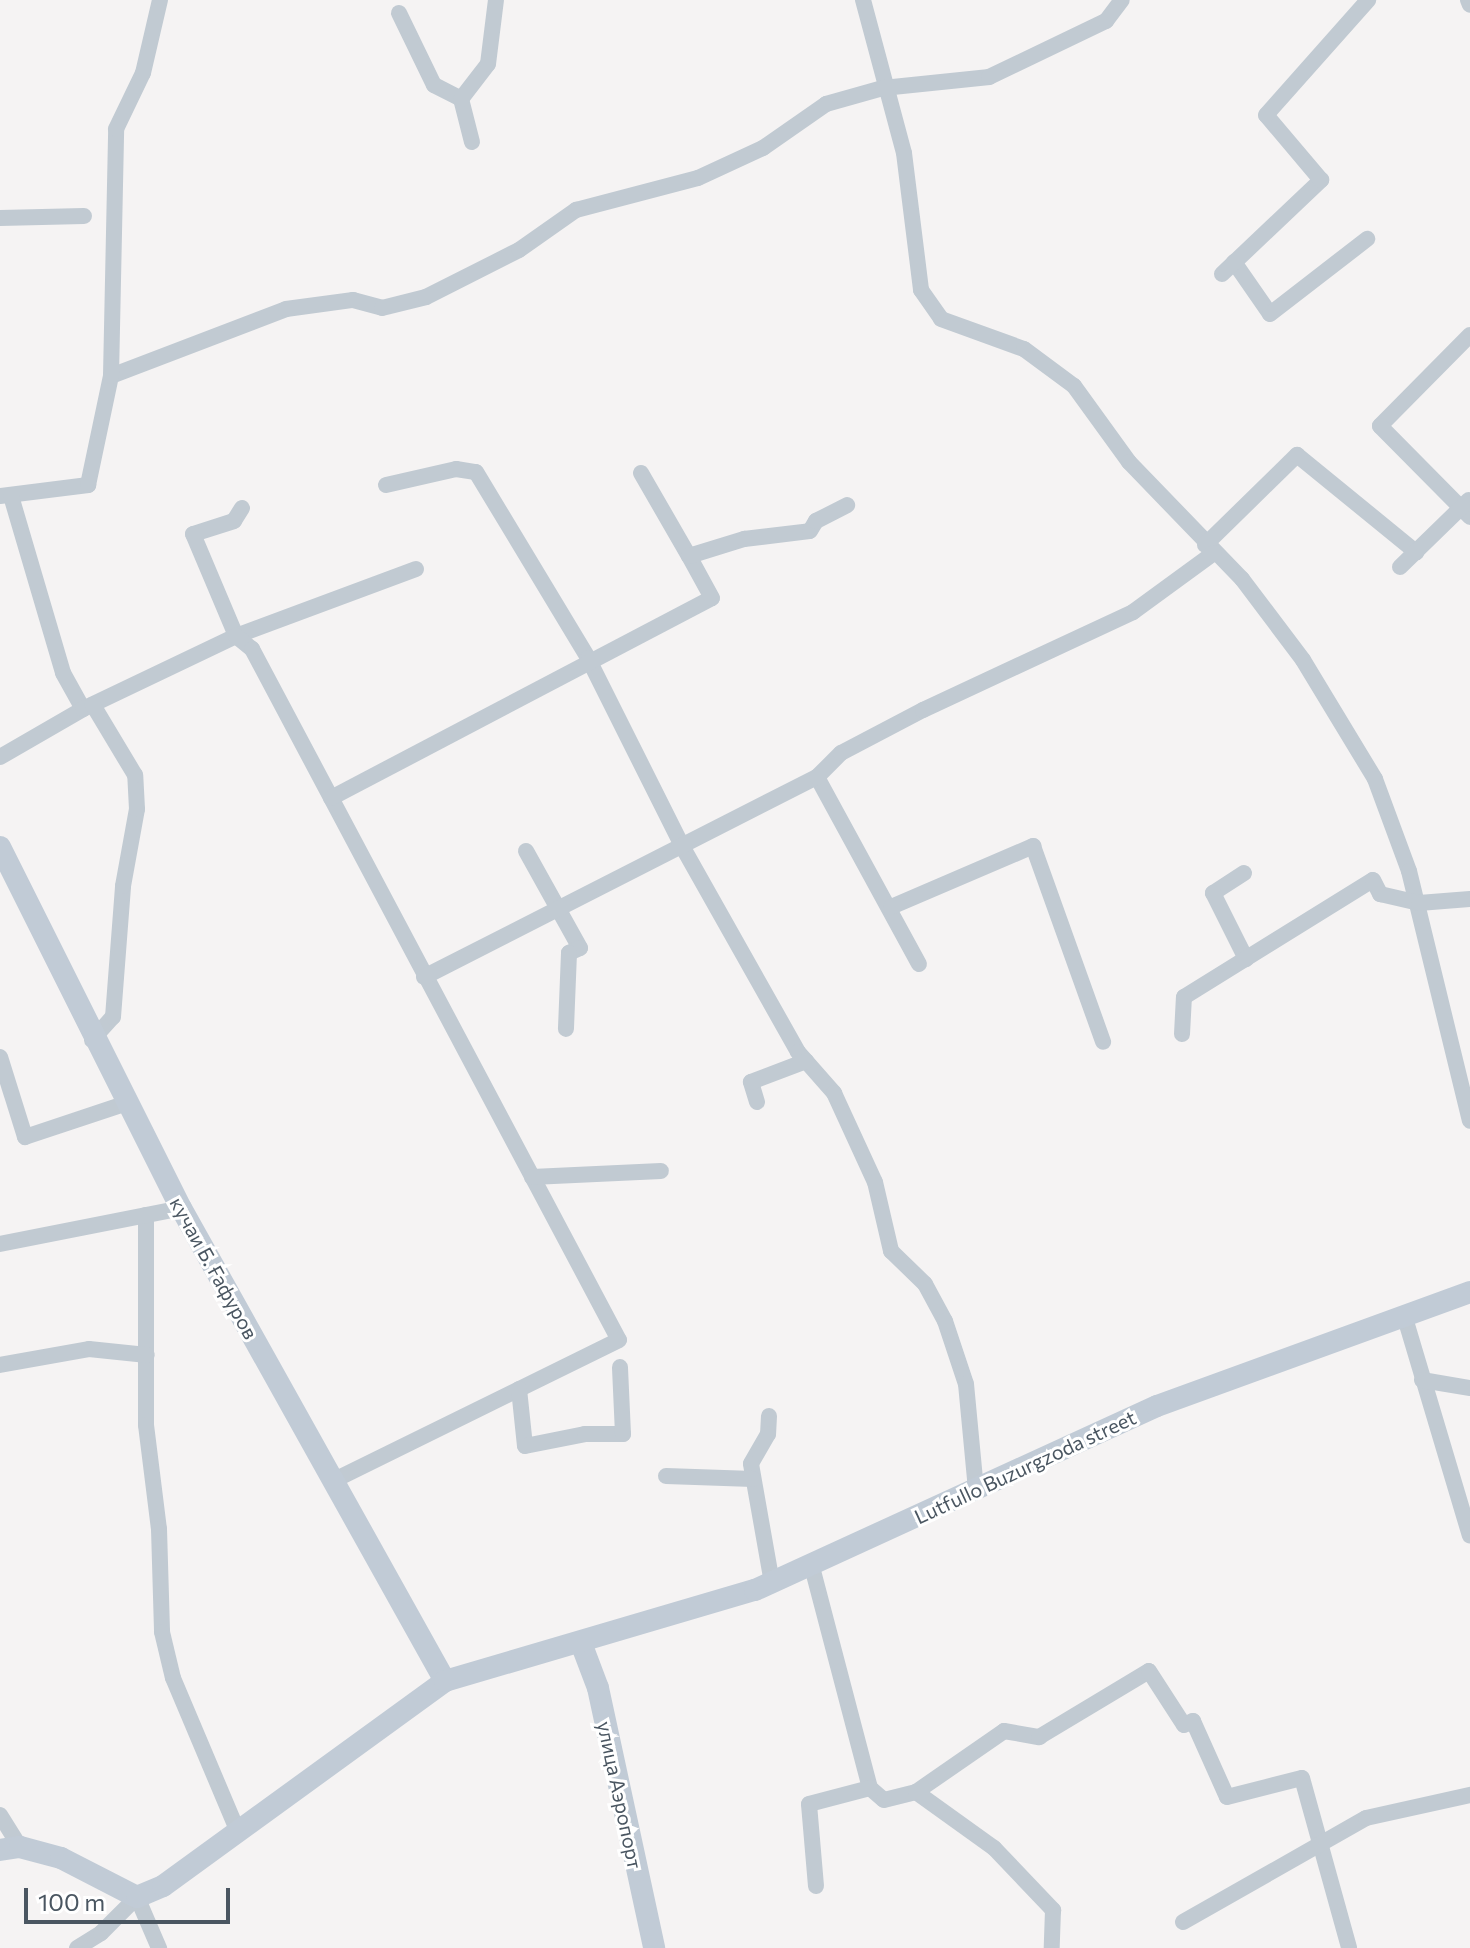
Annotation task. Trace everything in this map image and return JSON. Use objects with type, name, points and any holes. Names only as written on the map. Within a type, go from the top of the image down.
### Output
[{"type":"main road","name":"кучаи Б. Ғафуров","points":[[0,847],[92,1040],[181,1208],[331,1482],[445,1681]]},
{"type":"main road","name":"Lutfullo Buzurgzoda street","points":[[445,1681],[581,1643],[772,1583],[1157,1406],[1470,1292]]},
{"type":"main road","name":"улица Аэропорт","points":[[581,1643],[598,1688],[654,1948]]},
{"type":"main road","points":[[10,1848],[61,1858],[137,1897],[163,1886],[445,1681]]},
{"type":"street","points":[[92,1040],[113,1017],[123,886],[137,809],[135,775],[63,673],[6,496],[88,485],[111,376],[116,129],[143,73],[160,0]]},
{"type":"street","points":[[461,99],[488,64],[496,0]]},
{"type":"street","points":[[863,0],[883,88],[904,153],[921,290],[941,319],[1024,349],[1074,386],[1129,462],[1209,549],[1242,579],[1303,660],[1375,779],[1419,903],[1470,1121]]},
{"type":"street","points":[[111,376],[286,309],[353,300],[382,308],[426,297],[519,250],[576,210],[698,178],[763,148],[826,104],[883,88],[989,77],[1106,21],[1122,0]]},
{"type":"street","points":[[1367,239],[1270,314],[1228,268],[1321,180],[1266,115],[1368,0]]},
{"type":"street","points":[[399,13],[434,85],[461,99],[472,142]]},
{"type":"street","points":[[0,218],[84,216]]},
{"type":"street","points":[[1400,567],[1467,507],[1380,426],[1470,335]]},
{"type":"street","points":[[424,977],[817,777],[841,753],[909,717],[1133,612],[1209,549],[1297,455],[1416,552]]},
{"type":"street","points":[[386,485],[456,469],[476,472],[588,658],[682,846],[806,1061],[834,1093],[875,1182],[891,1251],[925,1284],[945,1321],[966,1384],[976,1489]]},
{"type":"street","points":[[331,798],[588,658],[712,598],[641,473]]},
{"type":"street","points":[[689,556],[744,539],[810,531],[816,521],[847,505]]},
{"type":"street","points":[[242,508],[234,521],[193,534],[236,636],[252,649],[619,1340],[331,1482]]},
{"type":"street","points":[[0,757],[88,707],[236,636],[416,569]]},
{"type":"street","points":[[817,777],[891,907],[919,964]]},
{"type":"street","points":[[891,907],[1033,846],[1103,1042]]},
{"type":"street","points":[[526,851],[580,948],[569,953],[566,1029]]},
{"type":"street","points":[[1244,873],[1213,893],[1246,959]]},
{"type":"street","points":[[1182,1034],[1184,997],[1373,880],[1380,894],[1419,903],[1470,899]]},
{"type":"street","points":[[0,1057],[25,1137],[127,1103]]},
{"type":"street","points":[[757,1102],[751,1082],[806,1061]]},
{"type":"street","points":[[532,1177],[661,1171]]},
{"type":"street","points":[[0,1244],[181,1208]]},
{"type":"street","points":[[146,1215],[146,1425],[159,1529],[162,1632],[173,1678],[223,1786],[238,1832]]},
{"type":"street","points":[[1405,1318],[1470,1536]]},
{"type":"street","points":[[0,1365],[89,1349],[147,1355]]},
{"type":"street","points":[[519,1389],[525,1446],[585,1434],[623,1434],[620,1367]]},
{"type":"street","points":[[1422,1380],[1470,1388]]},
{"type":"street","points":[[769,1416],[768,1434],[751,1464],[772,1583]]},
{"type":"street","points":[[666,1476],[753,1479]]},
{"type":"street","points":[[812,1567],[870,1788],[884,1800],[916,1792],[1004,1731],[1039,1737],[1149,1671],[1184,1725],[1193,1721],[1227,1797],[1302,1778],[1349,1948]]},
{"type":"street","points":[[816,1886],[809,1804],[870,1788]]},
{"type":"street","points":[[916,1792],[994,1848],[1053,1910],[1052,1948]]},
{"type":"street","points":[[1183,1922],[1366,1818],[1470,1795]]},
{"type":"street","points":[[0,1815],[10,1848]]},
{"type":"street","points":[[77,1948],[101,1933],[137,1897],[159,1948]]}]
